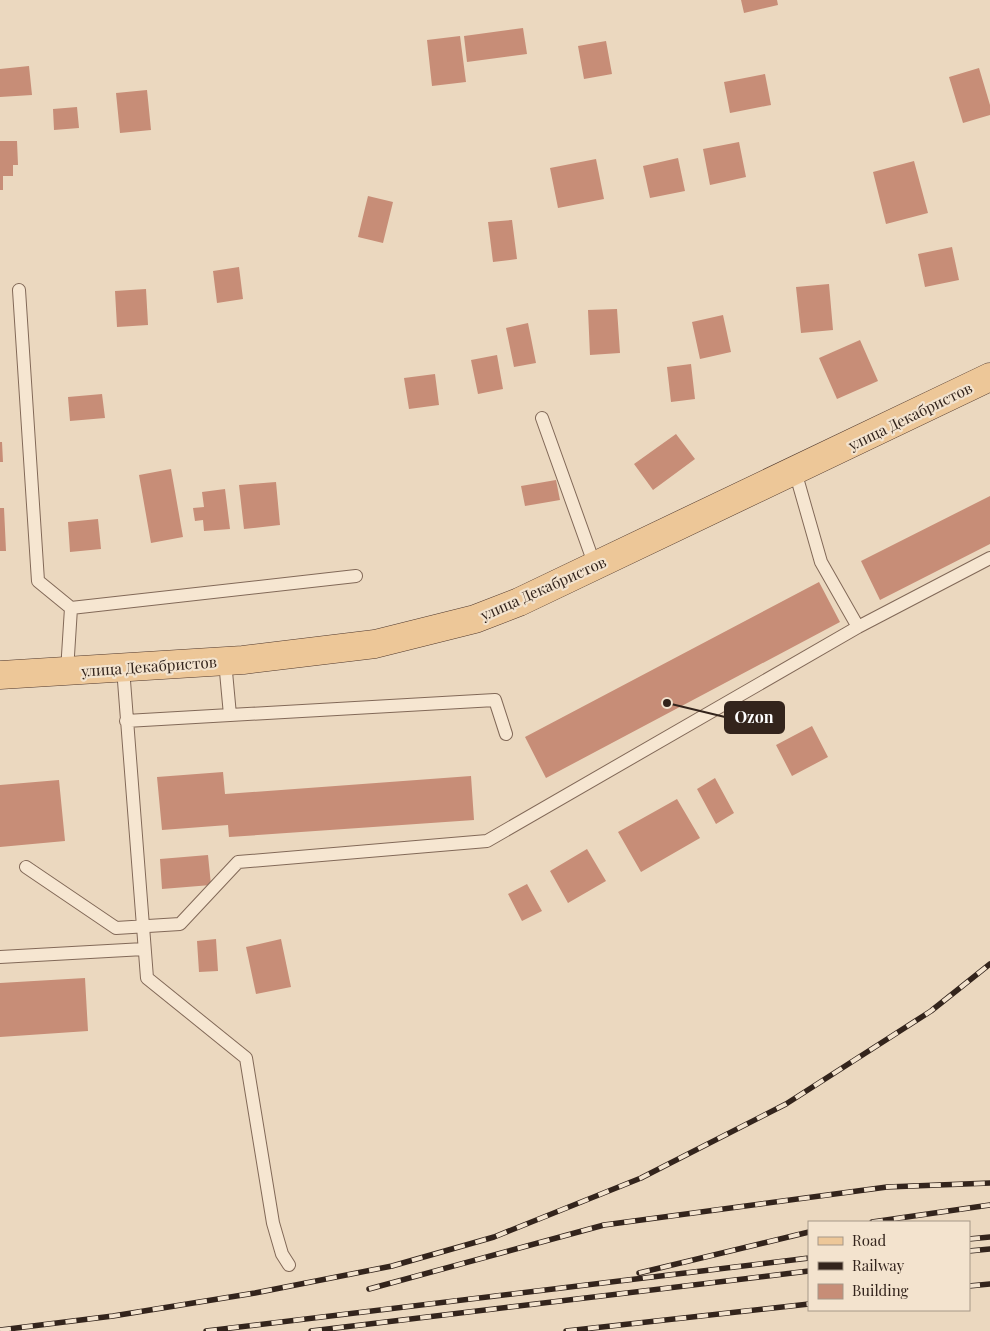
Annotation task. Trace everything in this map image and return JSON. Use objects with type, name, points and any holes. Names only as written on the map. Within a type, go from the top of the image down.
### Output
[{"type":"main road","name":"улица Декабристов","points":[[0,675],[225,661],[375,644],[425,633],[475,618],[519,602],[596,566],[990,377]]},
{"type":"lane","points":[[19,290],[38,581],[71,608],[356,576]]},
{"type":"lane","points":[[542,418],[596,566]]},
{"type":"lane","points":[[795,471],[821,562],[858,627]]},
{"type":"lane","points":[[26,867],[116,928],[180,924],[238,862],[487,841],[858,627],[990,558]]},
{"type":"lane","points":[[67,671],[71,608]]},
{"type":"lane","points":[[225,661],[230,715]]},
{"type":"lane","points":[[123,668],[147,978],[246,1058],[272,1223],[282,1254],[289,1265]]},
{"type":"lane","points":[[126,721],[495,700],[506,734]]},
{"type":"lane","points":[[0,957],[144,949]]},
{"type":"building","points":[[741,0],[777,0],[778,5],[744,13]]},
{"type":"building","points":[[523,28],[527,54],[467,62],[464,36]]},
{"type":"building","points":[[460,36],[466,82],[432,86],[427,40]]},
{"type":"building","points":[[606,41],[612,74],[584,79],[578,46]]},
{"type":"building","points":[[29,66],[32,95],[0,97],[0,69]]},
{"type":"building","points":[[979,68],[990,105],[990,115],[963,123],[949,77]]},
{"type":"building","points":[[765,74],[771,105],[730,113],[724,82]]},
{"type":"building","points":[[147,90],[151,130],[120,133],[116,93]]},
{"type":"building","points":[[77,107],[79,128],[54,130],[53,109]]},
{"type":"building","points":[[0,141],[17,141],[18,165],[13,165],[13,176],[3,176],[3,190],[0,190]]},
{"type":"building","points":[[739,142],[746,177],[710,185],[703,149]]},
{"type":"building","points":[[678,158],[685,191],[650,198],[643,166]]},
{"type":"building","points":[[596,159],[604,199],[558,208],[550,168]]},
{"type":"building","points":[[914,161],[928,213],[886,224],[873,172]]},
{"type":"building","points":[[368,196],[393,202],[383,243],[358,237]]},
{"type":"building","points":[[512,220],[517,259],[493,262],[488,222]]},
{"type":"building","points":[[952,247],[959,280],[925,287],[918,254]]},
{"type":"building","points":[[239,267],[243,299],[217,303],[213,271]]},
{"type":"building","points":[[829,284],[833,330],[801,333],[796,287]]},
{"type":"building","points":[[146,289],[148,325],[117,327],[115,291]]},
{"type":"building","points":[[617,309],[620,353],[590,355],[588,310]]},
{"type":"building","points":[[723,315],[731,352],[700,359],[692,322]]},
{"type":"building","points":[[528,323],[536,363],[514,367],[506,328]]},
{"type":"building","points":[[860,340],[878,381],[837,399],[819,358]]},
{"type":"building","points":[[497,355],[503,389],[478,394],[471,360]]},
{"type":"building","points":[[691,364],[695,399],[671,402],[667,367]]},
{"type":"building","points":[[435,374],[439,405],[409,409],[404,378]]},
{"type":"building","points":[[102,394],[105,418],[70,421],[68,397]]},
{"type":"building","points":[[676,434],[695,459],[653,490],[634,464]]},
{"type":"building","points":[[0,442],[2,442],[3,462],[0,462]]},
{"type":"building","points":[[171,469],[183,537],[151,543],[139,475]]},
{"type":"building","points":[[556,480],[560,500],[525,506],[521,486]]},
{"type":"building","points":[[276,482],[280,525],[244,529],[239,485]]},
{"type":"building","points":[[225,489],[230,529],[204,531],[203,520],[195,521],[193,508],[204,507],[202,492]]},
{"type":"building","points":[[990,496],[990,544],[880,600],[861,561]]},
{"type":"building","points":[[0,508],[4,508],[6,551],[0,551]]},
{"type":"building","points":[[98,519],[101,549],[70,552],[68,522]]},
{"type":"building","points":[[819,582],[840,622],[546,778],[525,737]]},
{"type":"building","points":[[812,726],[828,757],[792,776],[776,745]]},
{"type":"building","points":[[223,772],[225,794],[471,776],[474,820],[229,837],[228,825],[162,830],[157,777]]},
{"type":"building","points":[[715,778],[734,813],[716,824],[697,789]]},
{"type":"building","points":[[59,780],[65,841],[0,847],[0,785]]},
{"type":"building","points":[[677,799],[700,838],[641,872],[618,832]]},
{"type":"building","points":[[587,849],[606,881],[568,903],[550,871]]},
{"type":"building","points":[[208,855],[211,885],[162,889],[160,859]]},
{"type":"building","points":[[527,884],[542,911],[522,921],[508,894]]},
{"type":"building","points":[[216,939],[218,971],[199,972],[197,941]]},
{"type":"building","points":[[281,939],[291,987],[256,994],[246,947]]},
{"type":"building","points":[[85,978],[88,1031],[0,1037],[0,983]]},
{"type":"railway","points":[[0,1330],[113,1316],[255,1293],[392,1266],[494,1237],[641,1178],[786,1104],[931,1011],[990,964]]},
{"type":"railway","points":[[369,1289],[604,1225],[887,1187],[990,1183]]},
{"type":"railway","points":[[879,1221],[990,1205]]},
{"type":"railway","points":[[639,1273],[808,1232]]},
{"type":"railway","points":[[970,1239],[990,1237]]},
{"type":"railway","points":[[970,1251],[990,1249]]},
{"type":"railway","points":[[206,1331],[808,1258]]},
{"type":"railway","points":[[311,1331],[808,1271]]},
{"type":"railway","points":[[970,1286],[990,1284]]},
{"type":"railway","points":[[566,1331],[808,1304]]},
{"type":"place","name":"Ozon","points":[[667,703]]}]
